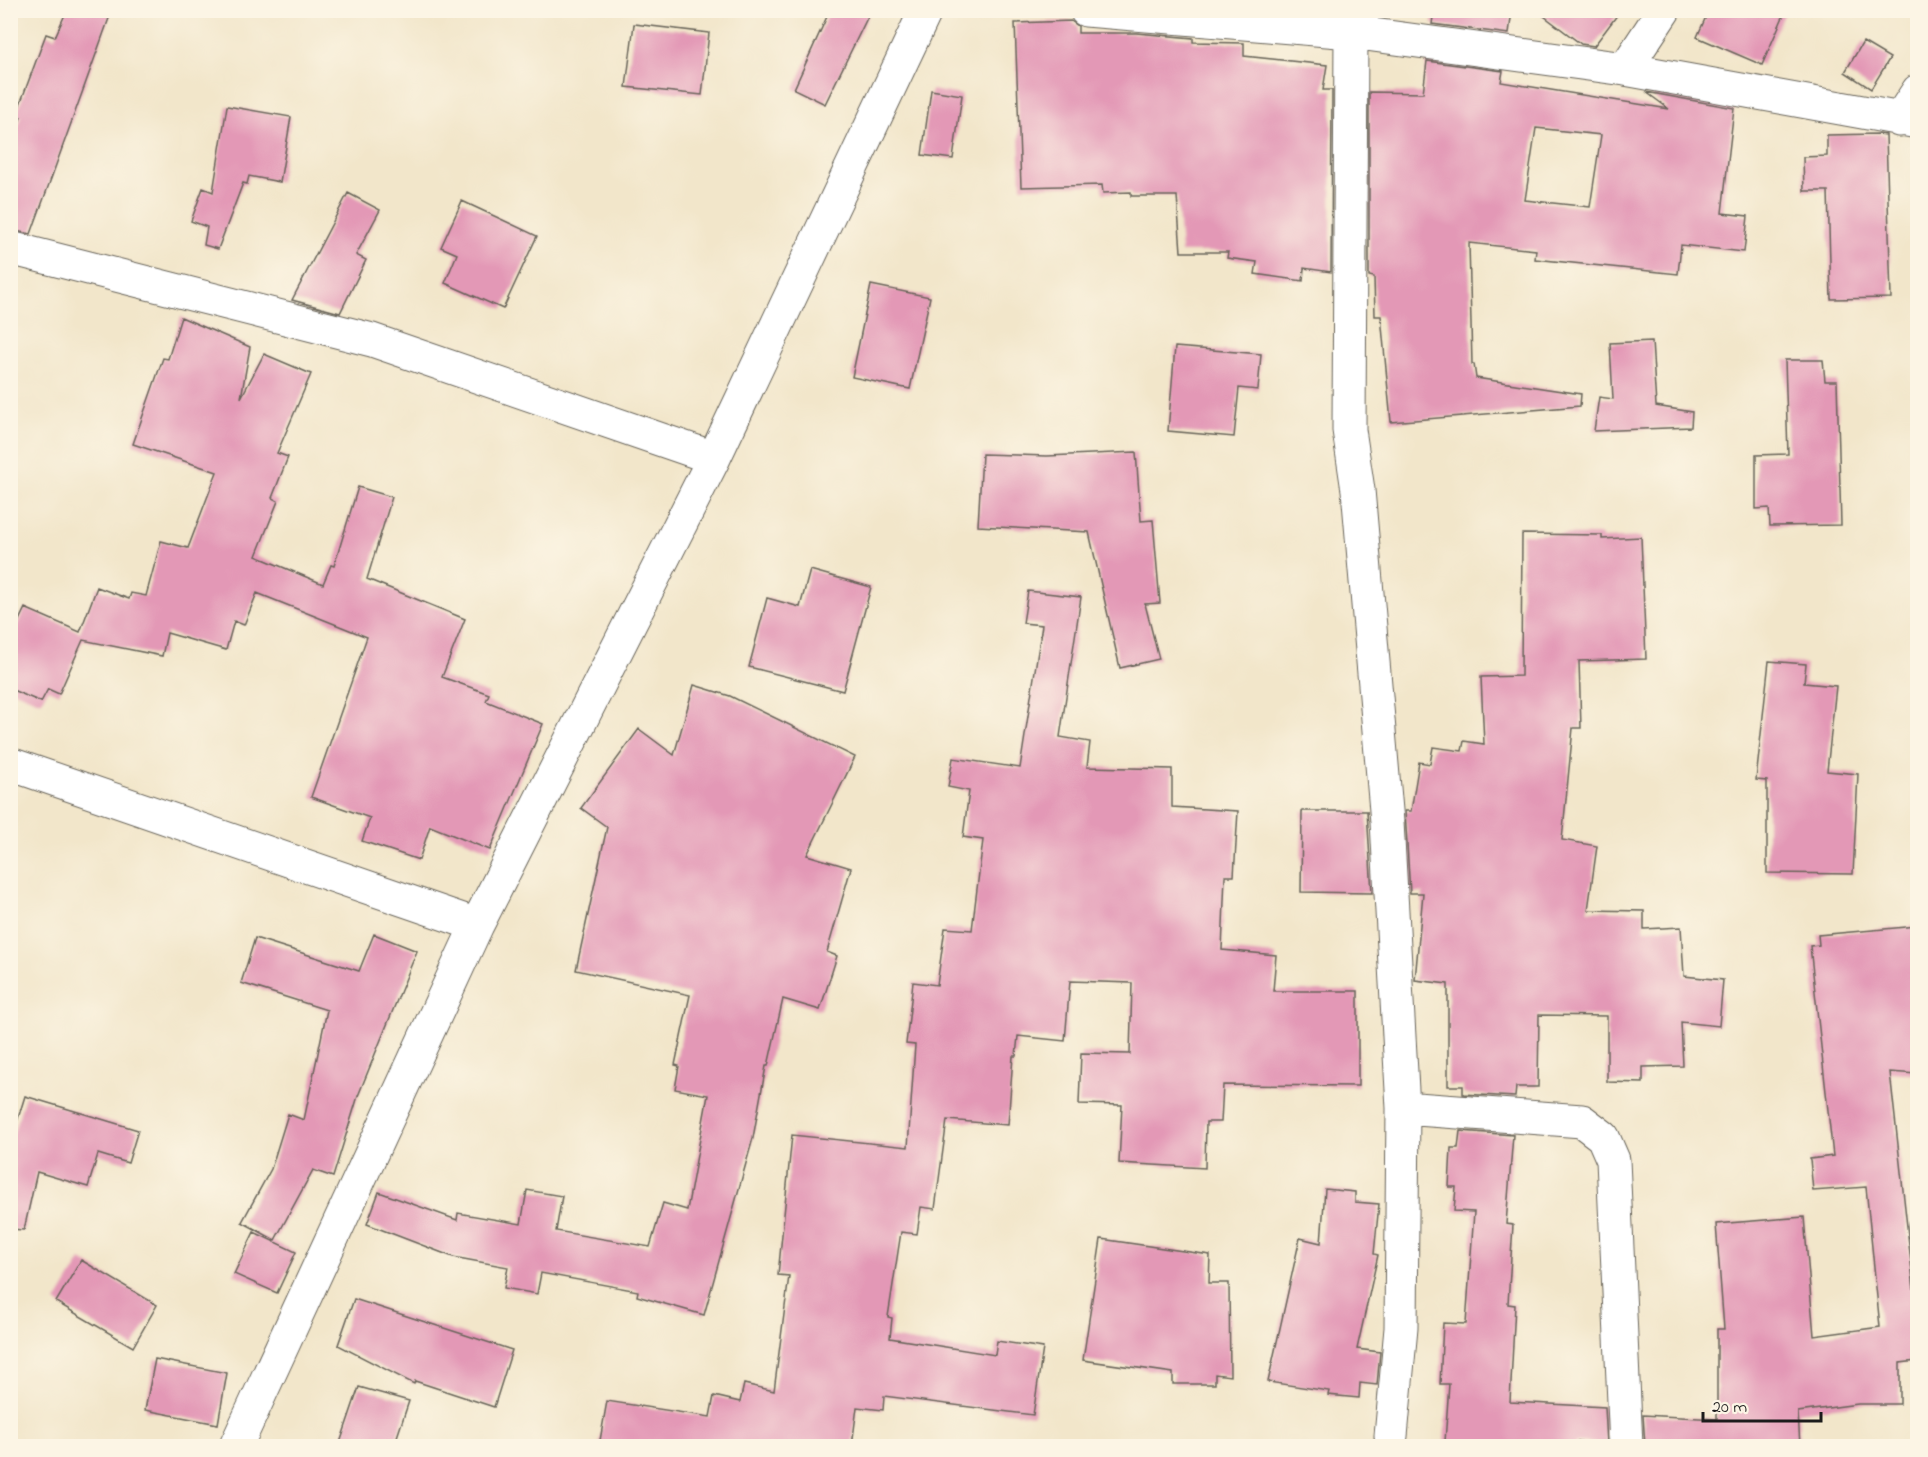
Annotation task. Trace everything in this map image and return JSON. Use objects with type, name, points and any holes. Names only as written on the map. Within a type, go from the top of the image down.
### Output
[{"type":"street","points":[[236,1446],[477,925],[714,458],[926,10]]},
{"type":"street","points":[[1086,10],[1358,21],[1908,121],[1917,91]]},
{"type":"street","points":[[1625,69],[1664,10]]},
{"type":"street","points":[[1358,21],[1349,430],[1358,490],[1387,822],[1403,1108],[1401,1328],[1391,1436]]},
{"type":"street","points":[[10,248],[372,340],[714,458]]},
{"type":"street","points":[[10,764],[477,925]]},
{"type":"street","points":[[1403,1108],[1582,1121],[1603,1137],[1613,1160],[1626,1446]]},
{"type":"building","points":[[67,10],[112,10],[31,234],[10,230],[10,148],[21,117],[16,115],[46,34],[55,37]]},
{"type":"building","points":[[830,10],[871,10],[825,104],[794,89]]},
{"type":"building","points":[[1434,10],[1512,10],[1509,34],[1432,24]]},
{"type":"building","points":[[1536,10],[1621,10],[1594,46],[1581,44]]},
{"type":"building","points":[[1709,10],[1786,10],[1762,65],[1697,37]]},
{"type":"building","points":[[1071,21],[1078,26],[1078,33],[1136,33],[1193,38],[1193,42],[1244,43],[1244,56],[1327,65],[1323,90],[1332,90],[1331,272],[1304,268],[1303,281],[1255,274],[1257,262],[1227,258],[1228,252],[1181,252],[1177,196],[1131,196],[1131,192],[1103,193],[1102,185],[1021,187],[1015,23]]},
{"type":"building","points":[[634,24],[709,33],[702,95],[626,87]]},
{"type":"building","points":[[1863,42],[1890,58],[1871,89],[1845,72]]},
{"type":"building","points":[[1427,61],[1503,71],[1501,82],[1669,109],[1646,92],[1734,108],[1722,213],[1748,216],[1744,252],[1681,245],[1678,274],[1535,259],[1536,250],[1469,243],[1472,364],[1474,364],[1476,378],[1581,394],[1580,406],[1391,422],[1381,316],[1375,316],[1374,277],[1369,276],[1369,92],[1423,93]],"holes":[[[1536,128],[1601,135],[1590,207],[1525,200]]]},
{"type":"building","points":[[931,90],[962,95],[953,159],[922,155]]},
{"type":"building","points":[[227,106],[291,117],[280,182],[249,176],[247,184],[243,183],[218,249],[204,245],[207,227],[191,221],[203,188],[213,192]]},
{"type":"building","points":[[1827,135],[1886,135],[1891,298],[1831,299],[1828,191],[1804,191],[1803,157],[1827,156]]},
{"type":"building","points":[[348,193],[380,210],[356,255],[366,260],[340,313],[292,300]]},
{"type":"building","points":[[462,201],[537,236],[503,309],[445,283],[457,254],[441,247]]},
{"type":"building","points":[[871,285],[930,297],[910,389],[852,377]]},
{"type":"building","points":[[181,317],[250,347],[241,398],[264,354],[311,374],[277,453],[288,457],[272,498],[278,501],[256,556],[323,584],[331,565],[334,566],[358,487],[392,497],[367,579],[465,619],[442,677],[489,694],[486,701],[543,724],[490,850],[430,826],[419,860],[362,841],[370,818],[311,797],[367,637],[257,593],[244,625],[234,621],[226,650],[167,633],[162,656],[83,640],[59,694],[48,689],[41,702],[10,689],[10,639],[25,608],[80,632],[97,587],[129,599],[131,593],[146,596],[161,541],[188,548],[217,472],[133,444],[163,358],[168,359]]},
{"type":"building","points":[[1652,341],[1656,406],[1692,412],[1691,427],[1594,431],[1599,397],[1613,399],[1610,343]]},
{"type":"building","points":[[1175,347],[1261,354],[1258,390],[1239,388],[1234,437],[1168,431]]},
{"type":"building","points":[[1785,360],[1823,360],[1825,381],[1837,381],[1841,525],[1770,526],[1769,508],[1756,509],[1756,455],[1788,454]]},
{"type":"building","points":[[1136,452],[1141,521],[1153,520],[1160,603],[1145,604],[1159,659],[1120,668],[1089,532],[978,526],[982,454],[1047,456]]},
{"type":"building","points":[[1522,534],[1602,535],[1602,539],[1641,537],[1646,659],[1579,661],[1581,728],[1573,728],[1562,840],[1597,846],[1588,910],[1644,911],[1644,929],[1681,927],[1684,976],[1723,980],[1719,1026],[1681,1022],[1683,1066],[1643,1067],[1643,1083],[1607,1082],[1607,1016],[1539,1015],[1538,1087],[1516,1087],[1515,1097],[1463,1094],[1463,1086],[1448,1086],[1448,984],[1415,980],[1423,893],[1410,893],[1405,811],[1411,811],[1419,762],[1430,764],[1433,747],[1462,751],[1464,741],[1484,744],[1481,677],[1521,676]]},
{"type":"building","points":[[810,570],[871,587],[843,691],[749,667],[767,598],[800,607]]},
{"type":"building","points":[[1028,591],[1081,597],[1060,737],[1090,742],[1087,767],[1172,769],[1172,807],[1238,811],[1234,876],[1225,876],[1222,950],[1276,955],[1273,991],[1358,991],[1358,1086],[1223,1085],[1221,1122],[1206,1122],[1205,1168],[1119,1163],[1122,1105],[1079,1104],[1081,1053],[1130,1054],[1132,983],[1070,981],[1065,1041],[1018,1036],[1016,1056],[1013,1056],[1008,1125],[947,1120],[935,1209],[921,1207],[917,1234],[901,1232],[888,1317],[892,1318],[890,1338],[995,1355],[997,1341],[1043,1348],[1033,1415],[884,1396],[883,1410],[857,1407],[852,1446],[599,1446],[607,1401],[710,1417],[714,1396],[740,1402],[744,1384],[774,1391],[789,1276],[778,1275],[792,1135],[908,1147],[915,1045],[906,1044],[913,982],[937,985],[945,928],[972,930],[983,840],[963,837],[969,791],[948,787],[953,758],[1020,768],[1042,625],[1023,623]]},
{"type":"building","points":[[1769,661],[1806,664],[1804,683],[1836,686],[1827,771],[1858,774],[1853,874],[1767,873],[1767,781],[1756,780]]},
{"type":"building","points":[[694,685],[730,696],[855,757],[807,855],[851,868],[827,952],[837,956],[820,1010],[783,999],[768,1066],[766,1066],[753,1138],[704,1315],[637,1296],[638,1291],[541,1273],[537,1294],[504,1288],[508,1267],[453,1257],[367,1224],[379,1192],[457,1220],[458,1213],[521,1224],[527,1190],[562,1196],[556,1231],[650,1247],[663,1203],[687,1210],[708,1095],[675,1089],[679,1066],[675,1065],[690,995],[576,970],[607,827],[581,808],[639,729],[674,755]]},
{"type":"building","points":[[1302,811],[1367,811],[1372,893],[1301,892]]},
{"type":"building","points":[[1917,926],[1917,1074],[1890,1072],[1917,1317],[1917,1361],[1900,1363],[1900,1404],[1858,1404],[1798,1412],[1800,1446],[1645,1446],[1643,1415],[1717,1419],[1717,1329],[1724,1329],[1716,1224],[1804,1217],[1814,1336],[1880,1327],[1866,1187],[1813,1191],[1810,1159],[1833,1156],[1810,946],[1819,945],[1818,935]]},
{"type":"building","points":[[374,934],[417,951],[358,1096],[333,1177],[313,1170],[275,1240],[242,1222],[271,1169],[288,1114],[304,1120],[327,1010],[241,983],[255,938],[359,971]]},
{"type":"building","points":[[25,1096],[138,1130],[128,1163],[98,1154],[88,1187],[37,1172],[24,1230],[10,1229],[10,1144]]},
{"type":"building","points":[[1460,1131],[1513,1135],[1506,1224],[1513,1225],[1508,1304],[1515,1305],[1510,1402],[1605,1407],[1607,1444],[1576,1442],[1575,1446],[1523,1446],[1445,1442],[1449,1384],[1440,1384],[1443,1323],[1466,1324],[1474,1212],[1454,1211],[1456,1187],[1449,1187],[1451,1148],[1458,1148]]},
{"type":"building","points":[[1325,1189],[1355,1192],[1355,1202],[1379,1204],[1374,1254],[1378,1255],[1357,1349],[1380,1352],[1377,1385],[1360,1383],[1359,1398],[1328,1395],[1329,1391],[1268,1382],[1300,1238],[1321,1243]]},
{"type":"building","points":[[254,1232],[296,1252],[277,1293],[234,1274]]},
{"type":"building","points":[[1101,1239],[1210,1255],[1209,1283],[1229,1283],[1230,1376],[1215,1374],[1215,1384],[1173,1384],[1173,1373],[1083,1360]]},
{"type":"building","points":[[81,1260],[157,1305],[133,1347],[56,1302]]},
{"type":"building","points":[[354,1299],[512,1350],[494,1407],[415,1381],[414,1384],[338,1345]]},
{"type":"building","points":[[155,1359],[227,1373],[218,1424],[145,1410]]},
{"type":"building","points":[[359,1387],[409,1401],[394,1446],[339,1446]]}]
